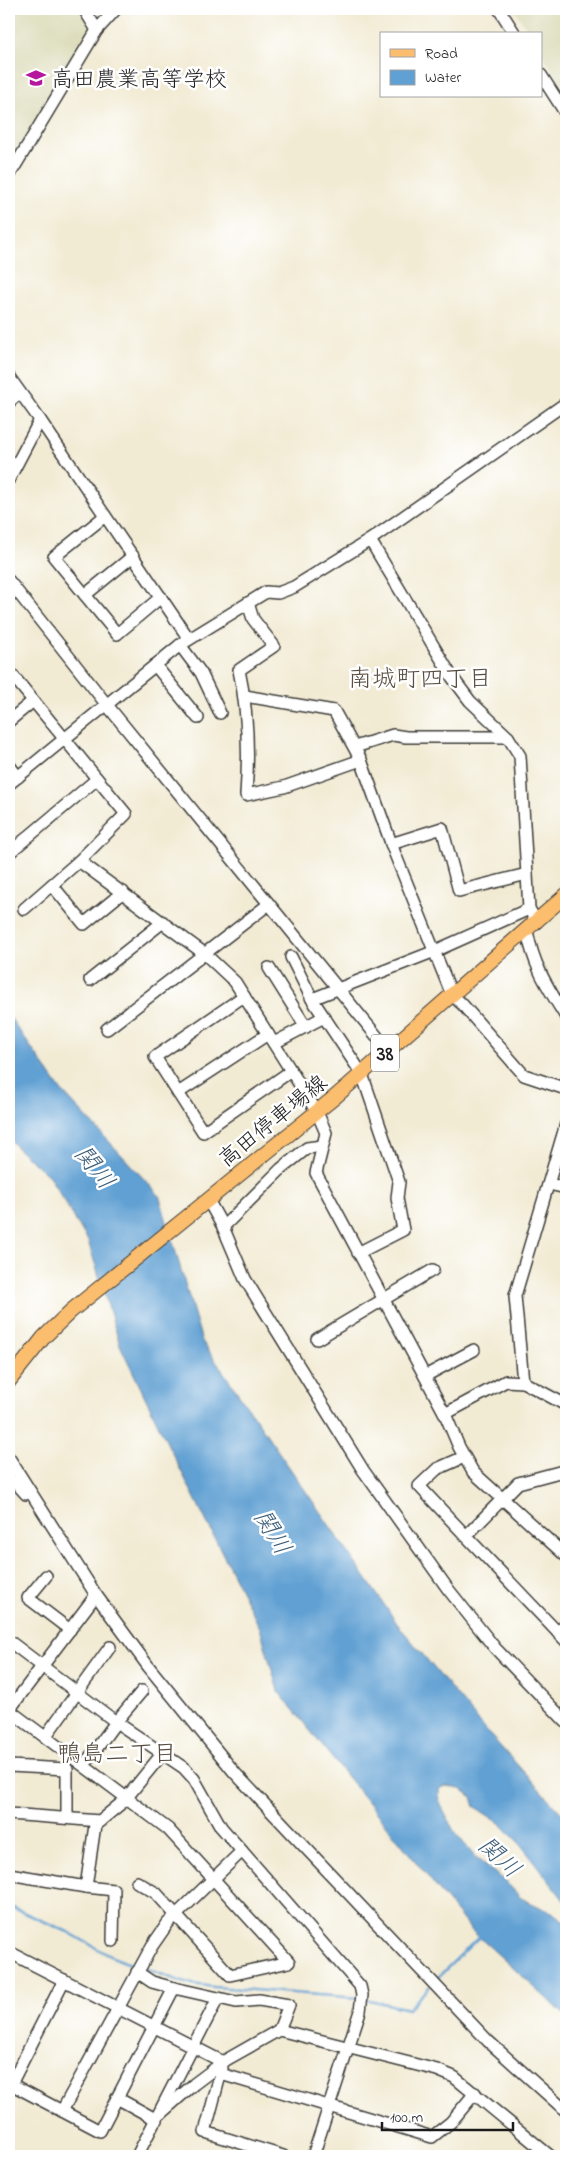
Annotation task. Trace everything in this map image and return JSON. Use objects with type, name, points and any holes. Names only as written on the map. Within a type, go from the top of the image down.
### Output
[{"type":"main road","name":"高田停車場線","points":[[9,1381],[44,1338],[71,1311],[317,1112],[566,895]]},
{"type":"street","points":[[84,9],[97,30]]},
{"type":"street","points":[[9,176],[97,30],[116,9]]},
{"type":"street","points":[[499,9],[514,32]]},
{"type":"street","points":[[542,76],[566,114]]},
{"type":"street","points":[[9,377],[161,597],[220,713]]},
{"type":"street","points":[[9,402],[19,393]]},
{"type":"street","points":[[9,784],[185,642],[266,592],[278,593],[294,587],[370,540],[566,403]]},
{"type":"street","points":[[9,479],[40,420]]},
{"type":"street","points":[[105,516],[54,557],[117,634],[161,597]]},
{"type":"street","points":[[370,540],[452,677],[470,702],[508,737],[520,756],[534,960],[540,975],[566,1017]]},
{"type":"street","points":[[85,595],[133,556]]},
{"type":"street","points":[[9,581],[107,705],[388,1050]]},
{"type":"street","points":[[248,602],[253,619],[274,646],[239,670],[245,696],[248,764],[246,795],[284,787],[360,760]]},
{"type":"street","points":[[156,665],[198,718]]},
{"type":"street","points":[[9,671],[126,814],[79,861],[24,909]]},
{"type":"street","points":[[245,696],[334,712],[355,747],[391,844],[452,995],[524,1075],[566,1090]]},
{"type":"street","points":[[9,721],[33,702]]},
{"type":"street","points":[[355,747],[393,735],[406,737],[508,737]]},
{"type":"street","points":[[9,765],[18,777]]},
{"type":"street","points":[[9,853],[97,779]]},
{"type":"street","points":[[391,844],[442,828],[459,890],[527,874]]},
{"type":"street","points":[[79,861],[163,922],[204,954],[235,982],[317,1112],[326,1133],[316,1173],[425,1376],[464,1457],[473,1472],[566,1556]]},
{"type":"street","points":[[52,885],[84,924],[123,892]]},
{"type":"street","points":[[107,1028],[269,904]]},
{"type":"street","points":[[312,1000],[435,951],[529,909]]},
{"type":"street","points":[[90,980],[163,922]]},
{"type":"street","points":[[291,958],[312,1000],[362,1074],[399,1182],[397,1198],[403,1230],[358,1252]]},
{"type":"street","points":[[269,968],[306,1026]]},
{"type":"street","points":[[244,996],[155,1057],[203,1132],[291,1071]]},
{"type":"street","points":[[178,1093],[271,1038],[306,1026],[324,1017]]},
{"type":"street","points":[[523,1382],[515,1296],[566,1124]]},
{"type":"street","points":[[223,1226],[281,1169],[307,1148],[322,1146]]},
{"type":"street","points":[[549,1184],[566,1188]]},
{"type":"street","points":[[204,1204],[223,1226],[244,1279],[363,1470],[410,1537],[495,1648],[566,1722]]},
{"type":"street","points":[[317,1340],[433,1270]]},
{"type":"street","points":[[425,1376],[474,1350]]},
{"type":"street","points":[[444,1414],[506,1381],[523,1382],[566,1405]]},
{"type":"street","points":[[464,1457],[437,1468],[419,1486],[566,1641]]},
{"type":"street","points":[[9,1458],[96,1595],[148,1666],[235,1773],[488,2041],[566,2111]]},
{"type":"street","points":[[466,1536],[518,1483],[563,1471],[566,1474]]},
{"type":"street","points":[[9,1479],[18,1485],[32,1500],[38,1501]]},
{"type":"street","points":[[46,1576],[28,1598],[70,1630]]},
{"type":"street","points":[[96,1595],[9,1710],[168,1829],[289,1962],[230,1975],[156,1893],[138,1882]]},
{"type":"street","points":[[558,1632],[566,1623]]},
{"type":"street","points":[[9,1641],[116,1722],[184,1768],[194,1780],[221,1827],[360,1986],[362,1995],[360,2012],[313,2156]]},
{"type":"street","points":[[45,1737],[110,1647]]},
{"type":"street","points":[[88,1760],[142,1691]]},
{"type":"street","points":[[86,1887],[95,1825],[126,1798],[162,1754]]},
{"type":"street","points":[[9,1766],[67,1770],[67,1818]]},
{"type":"street","points":[[9,1814],[100,1821]]},
{"type":"street","points":[[62,2111],[152,1946],[168,1923],[242,1851]]},
{"type":"street","points":[[9,1874],[114,1890],[113,1941]]},
{"type":"street","points":[[9,1952],[118,2006],[154,2028],[223,2062]]},
{"type":"street","points":[[137,1972],[152,1982],[236,2002],[259,2000],[289,2005],[279,2030],[223,2062],[194,2084],[158,2117]]},
{"type":"street","points":[[64,1980],[10,2083],[100,2131],[174,1988]]},
{"type":"street","points":[[137,2156],[218,1998]]},
{"type":"street","points":[[279,2030],[437,2070],[454,2077],[550,2156]]},
{"type":"street","points":[[223,2062],[204,2132],[283,2156]]},
{"type":"street","points":[[221,2074],[432,2137],[451,2122],[474,2094]]},
{"type":"street","points":[[117,2098],[158,2117]]},
{"type":"shaded area","name":"高田農業高等学校","points":[[9,9],[79,9],[92,29],[9,167]]},
{"type":"shaded area","points":[[514,9],[566,9],[566,92],[542,54],[542,32],[529,32]]},
{"type":"water","name":"関川","points":[[9,1016],[61,1090],[159,1195],[202,1341],[399,1626],[490,1735],[566,1818],[566,1903],[521,1845],[501,1824],[475,1807],[472,1797],[461,1789],[446,1786],[439,1789],[440,1804],[454,1831],[475,1857],[506,1882],[521,1898],[553,1913],[566,1922],[566,2016],[470,1929],[278,1691],[260,1628],[120,1345],[88,1241],[49,1176],[16,1147],[9,1138]]},
{"type":"waterway","points":[[9,1906],[68,1932],[112,1957],[136,1966]]},
{"type":"waterway","points":[[435,1980],[480,1936]]},
{"type":"waterway","points":[[144,1968],[185,1983],[359,1998]]},
{"type":"waterway","points":[[365,1999],[408,2009],[430,1986]]},
{"type":"place","name":"高田農業高等学校","points":[[36,78]]},
{"type":"district","name":"南城町四丁目","points":[[420,678]]},
{"type":"district","name":"鴨島二丁目","points":[[117,1753]]}]
